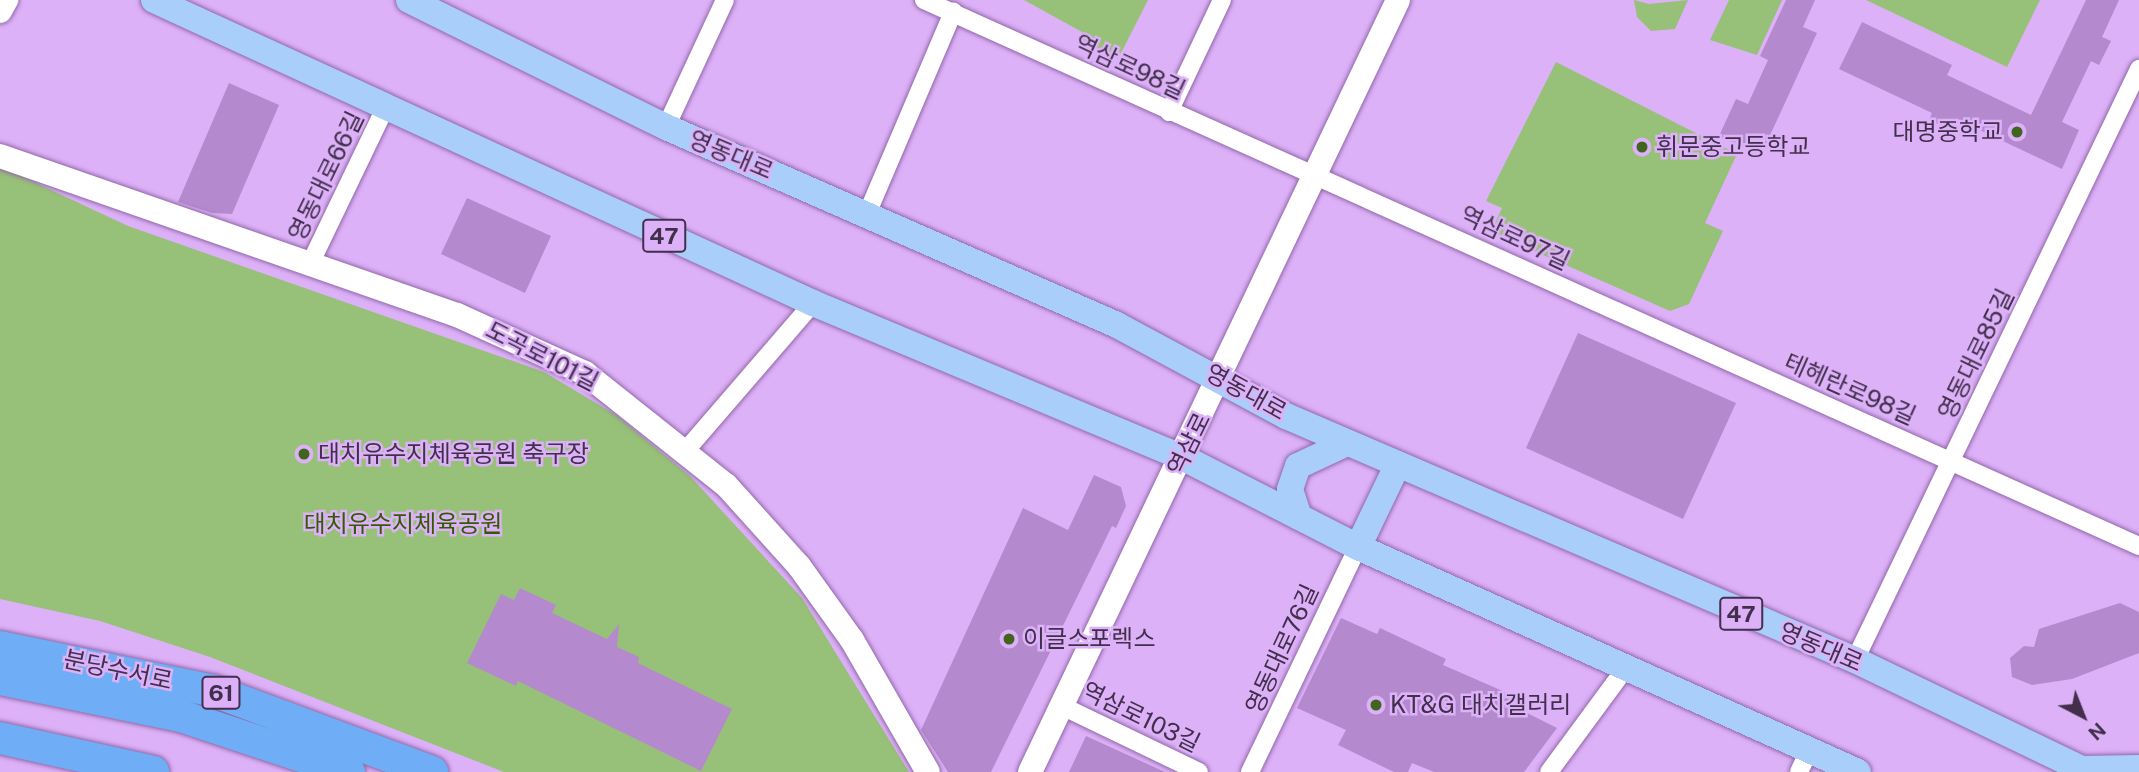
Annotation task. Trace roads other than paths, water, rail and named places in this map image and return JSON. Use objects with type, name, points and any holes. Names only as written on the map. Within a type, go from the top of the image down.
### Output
[{"type":"highway","name":"분당수서로","points":[[0,647],[214,691],[432,772]]},
{"type":"highway","name":"분당수서로","points":[[0,679],[181,716],[349,772]]},
{"type":"highway","points":[[0,738],[153,772]]},
{"type":"main road","name":"47","points":[[154,0],[384,110],[813,303],[1182,457],[1358,547],[1625,669],[1804,761],[1858,772]]},
{"type":"main road","name":"영동대로","points":[[409,0],[438,6],[666,127],[867,214],[1222,377],[1286,416],[1397,466],[1855,660],[2085,771]]},
{"type":"main road","points":[[1299,517],[1290,489],[1297,466],[1310,456],[1347,443]]},
{"type":"main road","points":[[1358,547],[1397,466]]},
{"type":"main road","points":[[2085,771],[2139,768]]},
{"type":"street","points":[[0,11],[5,0]]},
{"type":"street","points":[[666,127],[725,0]]},
{"type":"street","name":"역삼로98길","points":[[924,0],[1169,112],[1318,173]]},
{"type":"street","points":[[1169,112],[1222,0]]},
{"type":"street","name":"역삼로","points":[[1030,772],[1222,377],[1398,0]]},
{"type":"street","points":[[867,214],[953,12]]},
{"type":"street","name":"영동대로85길","points":[[1855,660],[2139,69]]},
{"type":"street","name":"영동대로66길","points":[[311,262],[384,110]]},
{"type":"street","name":"도곡로101길","points":[[0,156],[457,315],[585,373],[687,449],[799,566],[852,640],[929,772]]},
{"type":"street","name":"역삼로97길","points":[[1318,173],[1694,347]]},
{"type":"street","points":[[687,449],[813,303]]},
{"type":"street","name":"테헤란로98길","points":[[1694,347],[2139,545]]},
{"type":"street","name":"영동대로76길","points":[[1250,772],[1358,547]]},
{"type":"street","points":[[1549,772],[1625,669]]},
{"type":"street","name":"역삼로103길","points":[[1062,706],[1199,772]]},
{"type":"place","name":"대명중학교","points":[[2017,132]]},
{"type":"place","name":"휘문중고등학교","points":[[1642,147]]},
{"type":"place","name":"대치유수지체육공원 축구장","points":[[304,454]]},
{"type":"place","name":"이글스포렉스","points":[[1009,639]]},
{"type":"place","name":"KT&G 대치갤러리","points":[[1376,705]]},
{"type":"park label","name":"대치유수지체육공원","points":[[403,524]]}]
